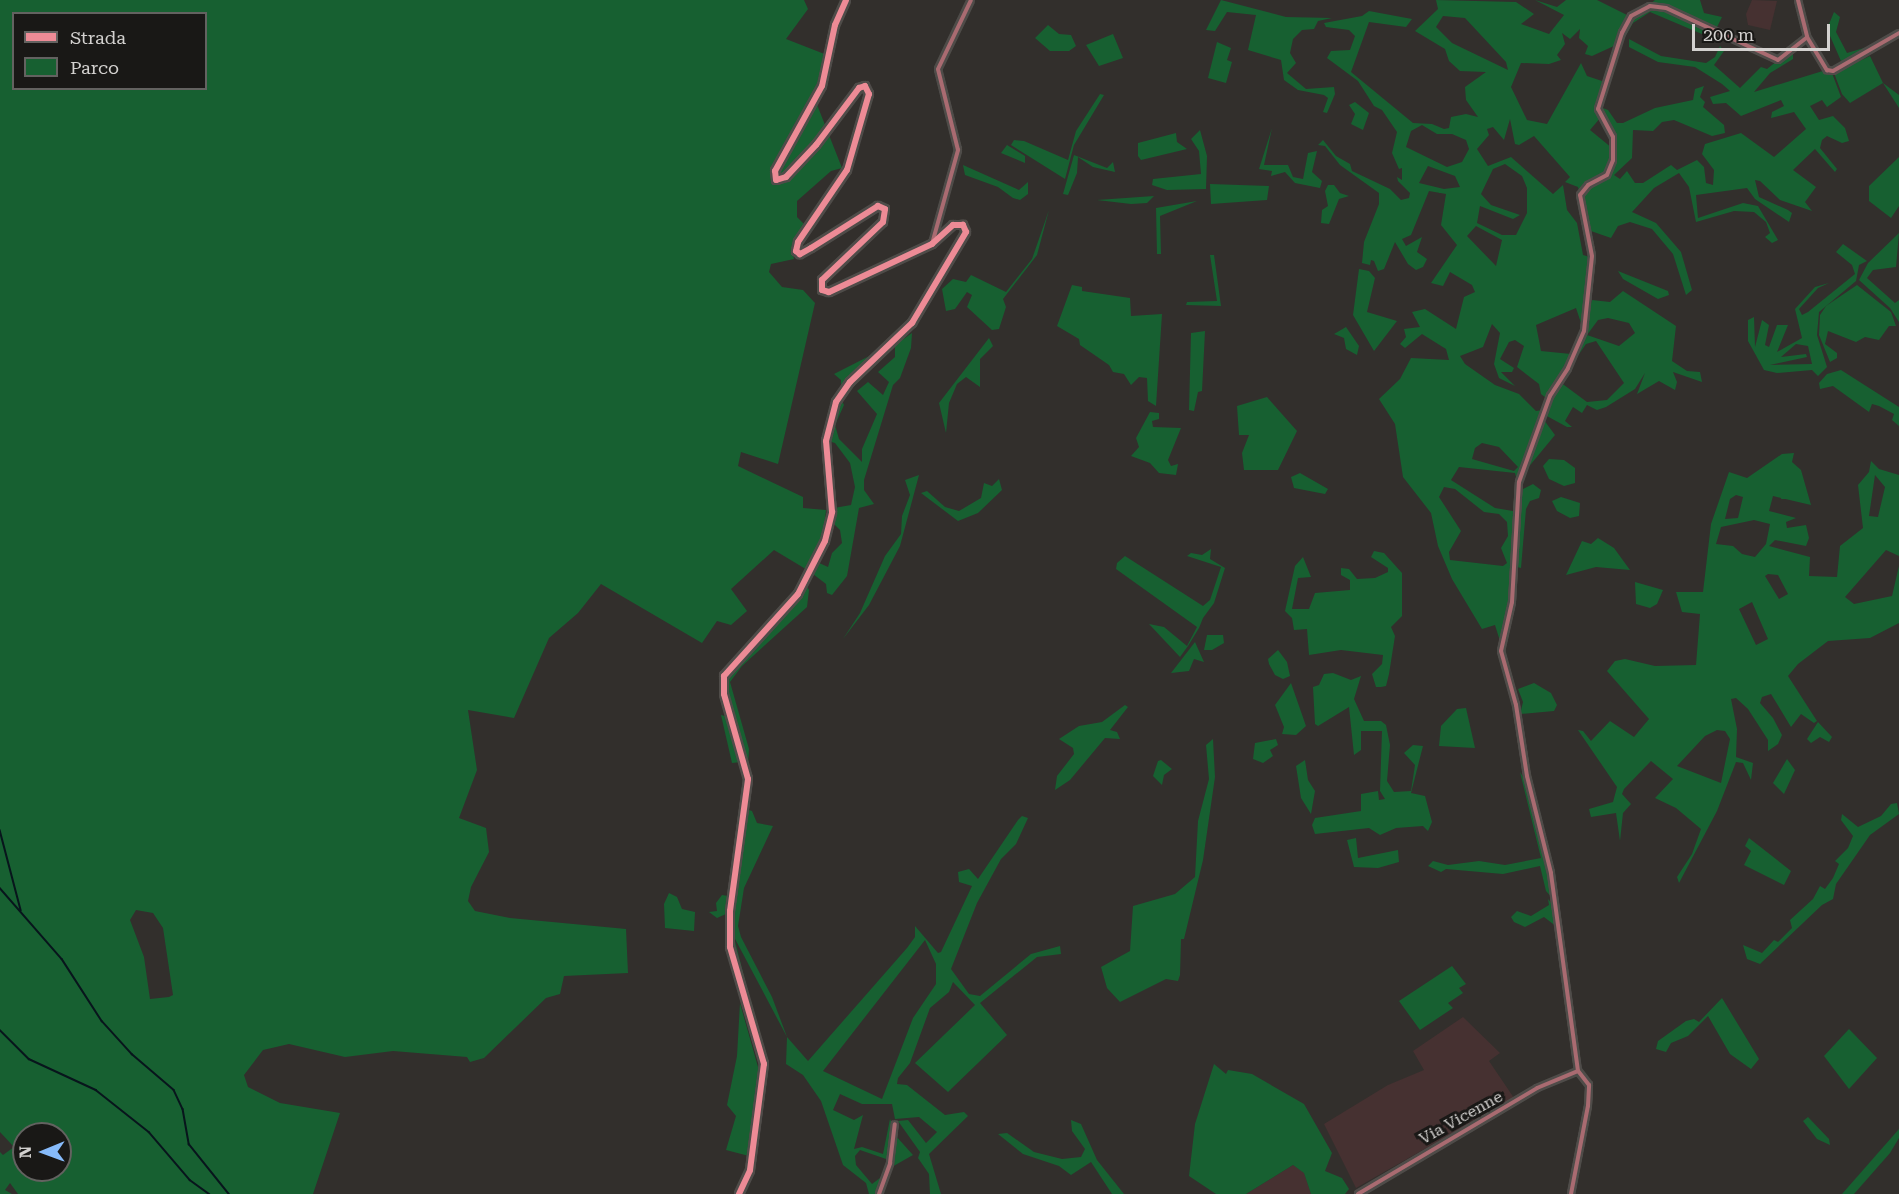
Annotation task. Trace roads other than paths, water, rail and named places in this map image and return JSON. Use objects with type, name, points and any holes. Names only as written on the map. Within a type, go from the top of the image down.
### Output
[{"type":"main road","points":[[739,1194],[750,1170],[764,1064],[730,947],[730,911],[748,779],[724,694],[724,676],[798,594],[825,542],[832,512],[826,441],[836,402],[850,382],[912,323],[965,235],[965,229],[961,224],[953,225],[932,244],[829,292],[822,290],[822,280],[883,222],[885,209],[878,206],[802,253],[796,251],[796,244],[847,170],[870,94],[866,86],[859,88],[816,145],[786,177],[776,180],[775,171],[822,86],[835,25],[846,0]]},
{"type":"street","points":[[932,244],[958,150],[938,69],[971,0]]},
{"type":"street","points":[[1798,0],[1807,37],[1827,70],[1833,71],[1899,33]]},
{"type":"street","points":[[1570,1194],[1588,1106],[1589,1085],[1578,1071],[1551,873],[1527,776],[1516,705],[1501,651],[1512,602],[1520,482],[1550,396],[1568,368],[1584,331],[1592,256],[1580,195],[1587,185],[1607,175],[1613,160],[1613,137],[1598,109],[1622,33],[1631,16],[1650,6],[1666,8],[1778,60],[1807,37]]},
{"type":"street","name":"Via Vicenne","points":[[1358,1194],[1537,1088],[1578,1071]]},
{"type":"street","points":[[879,1194],[890,1163],[895,1124]]},
{"type":"waterway","points":[[0,830],[21,910]]},
{"type":"waterway","points":[[0,888],[62,959],[102,1021],[132,1054],[174,1090],[183,1109],[189,1144],[229,1194]]},
{"type":"waterway","points":[[0,1030],[29,1059],[96,1090],[149,1132],[190,1180],[209,1194]]}]
